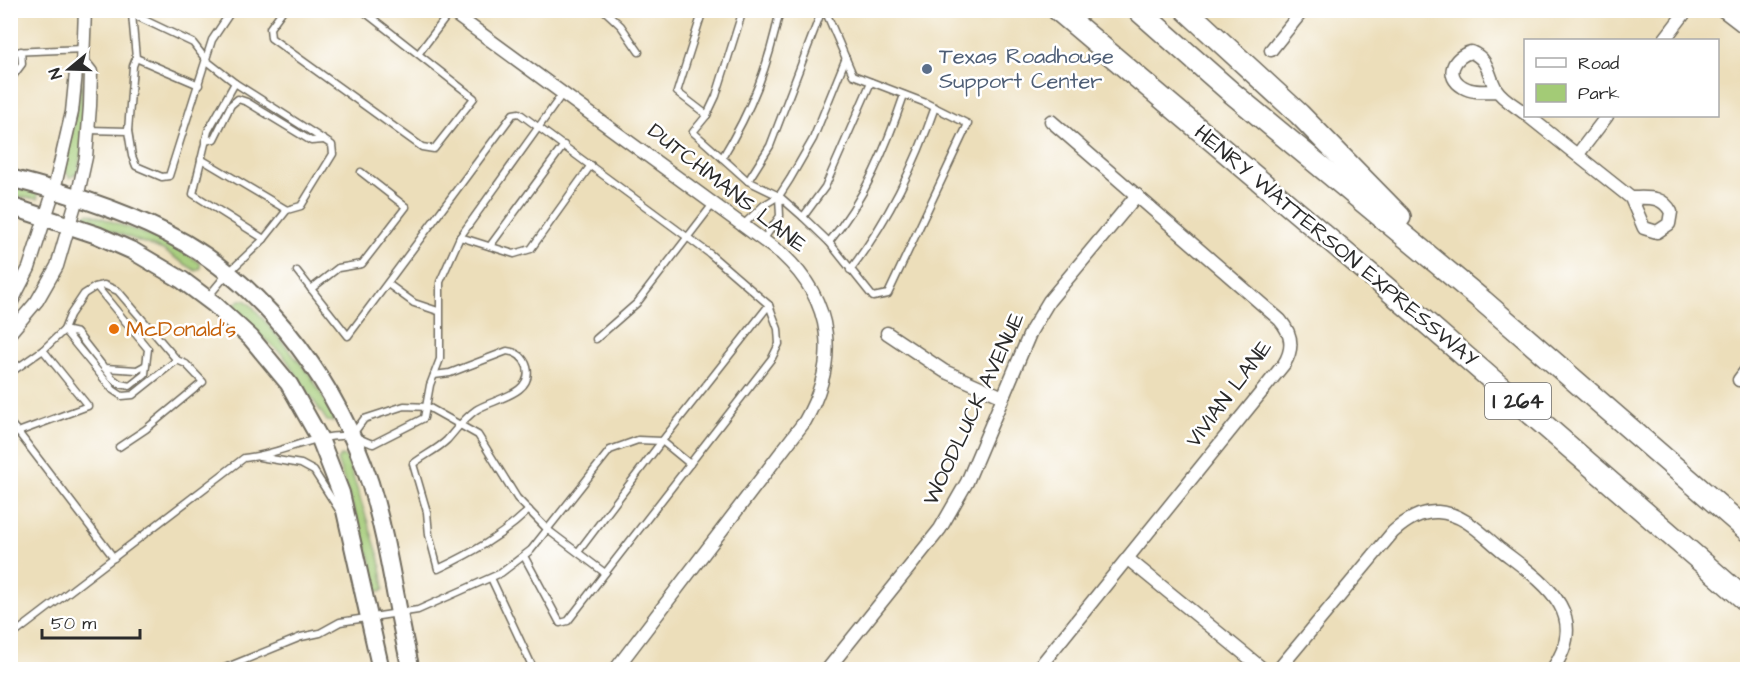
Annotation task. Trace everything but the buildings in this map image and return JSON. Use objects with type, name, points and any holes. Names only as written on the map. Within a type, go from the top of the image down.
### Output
[{"type":"highway","name":"HENRY WATTERSON EXPRESSWAY","points":[[1058,10],[1383,285],[1748,602]]},
{"type":"highway","name":"I 264","points":[[1138,10],[1232,93],[1483,301],[1748,531]]},
{"type":"highway","points":[[1186,10],[1299,114],[1483,301]]},
{"type":"main road","points":[[10,178],[77,198],[151,226],[186,244],[227,274],[261,305],[315,369],[334,400],[351,436],[379,515],[397,611],[411,669]]},
{"type":"main road","points":[[10,206],[98,235],[133,251],[182,280],[207,298],[251,338],[289,384],[320,439],[341,493],[381,669]]},
{"type":"street","points":[[10,333],[37,301],[57,266],[77,198],[86,157],[91,72],[84,56],[85,10]]},
{"type":"street","points":[[1271,50],[1303,10]]},
{"type":"street","points":[[1665,39],[1687,10]]},
{"type":"street","points":[[1722,10],[1748,30]]},
{"type":"street","name":"DUTCHMANS LANE","points":[[450,11],[763,240],[793,264],[817,301],[827,347],[822,387],[805,421],[777,461],[615,669]]},
{"type":"street","points":[[10,305],[29,268],[46,218],[72,112],[76,72],[84,56]]},
{"type":"street","points":[[1497,91],[1524,113]]},
{"type":"street","points":[[1530,117],[1631,198]]},
{"type":"street","points":[[1578,154],[1606,117]]},
{"type":"street","name":"VIVIAN LANE","points":[[1037,669],[1284,364],[1291,349],[1290,339],[1280,320],[1051,121]]},
{"type":"street","name":"WOODLUCK AVENUE","points":[[827,669],[940,529],[967,482],[1001,396],[1031,331],[1049,301],[1137,195]]},
{"type":"street","points":[[887,333],[944,371],[1001,396]]},
{"type":"street","points":[[1739,380],[1748,368]]},
{"type":"street","points":[[1278,669],[1392,532],[1416,516],[1437,512],[1450,514],[1470,524],[1539,579],[1558,599],[1567,629],[1564,647],[1552,669]]},
{"type":"street","points":[[1128,559],[1264,669]]},
{"type":"lane","points":[[104,10],[132,12],[193,43],[207,61],[235,83],[332,145],[333,154],[301,206],[287,210],[264,239],[227,274],[207,298]]},
{"type":"lane","points":[[132,12],[136,58],[133,66],[128,131],[132,156],[136,166],[162,177],[169,176],[212,40],[232,10]]},
{"type":"lane","points":[[283,10],[270,28],[271,38],[422,147],[434,149],[474,98],[420,53],[362,10]]},
{"type":"lane","points":[[604,10],[621,26],[639,52]]},
{"type":"lane","points":[[702,10],[677,93],[707,115]]},
{"type":"lane","points":[[743,10],[716,96],[707,115],[693,132],[748,181],[779,196],[829,242],[873,297],[888,294],[969,124],[853,75],[824,10]]},
{"type":"lane","points":[[722,158],[742,126],[769,62],[780,10]]},
{"type":"lane","points":[[748,181],[770,146],[824,10]]},
{"type":"lane","points":[[420,53],[450,11]]},
{"type":"lane","points":[[10,80],[22,64],[21,51]]},
{"type":"lane","points":[[10,52],[84,56]]},
{"type":"lane","points":[[136,58],[199,86]]},
{"type":"lane","points":[[743,225],[764,205],[779,196],[813,139],[846,58]]},
{"type":"lane","points":[[803,218],[825,187],[871,82]]},
{"type":"lane","points":[[235,83],[208,131],[193,194],[264,239]]},
{"type":"lane","points":[[10,637],[243,458],[258,457],[320,439],[351,436],[373,444],[424,418],[440,359],[438,311],[440,282],[460,237],[563,93]]},
{"type":"lane","points":[[829,242],[849,218],[887,146],[904,95]]},
{"type":"lane","points":[[205,141],[214,139],[231,105],[238,99],[247,102],[311,141],[325,140]]},
{"type":"lane","points":[[850,270],[873,240],[924,140],[935,108]]},
{"type":"lane","points":[[297,271],[348,336],[513,114],[519,113],[689,238],[769,305],[778,328],[778,344],[772,358],[568,621],[560,623],[524,556]]},
{"type":"lane","points":[[88,130],[128,131]]},
{"type":"lane","points":[[490,246],[564,145]]},
{"type":"lane","points":[[201,159],[287,210]]},
{"type":"lane","points":[[460,237],[514,254],[531,249],[591,165]]},
{"type":"lane","points":[[312,289],[338,268],[362,264],[406,207],[361,172]]},
{"type":"lane","points":[[763,240],[780,216],[779,196]]},
{"type":"lane","points":[[596,339],[638,303],[714,203]]},
{"type":"lane","points":[[387,284],[414,303],[438,311]]},
{"type":"lane","points":[[10,374],[43,350],[64,330],[69,315],[84,294],[104,285],[118,291],[177,360],[186,364],[203,382],[146,429],[119,447]]},
{"type":"lane","points":[[64,330],[77,333],[120,384],[130,386],[145,374],[148,349],[97,287]]},
{"type":"lane","points":[[578,552],[769,305]]},
{"type":"lane","points":[[64,330],[113,390],[122,396],[133,395],[177,360]]},
{"type":"lane","points":[[10,435],[88,406],[43,350]]},
{"type":"lane","points":[[434,375],[450,373],[507,351],[515,352],[525,361],[528,372],[524,384],[516,392],[477,409],[458,424],[446,440],[413,464],[427,512],[429,535],[438,569],[467,556],[507,531],[529,510]]},
{"type":"lane","points":[[105,368],[137,370],[146,365]]},
{"type":"lane","points":[[351,436],[364,419],[404,406],[428,407],[478,435],[517,498],[548,530],[605,573]]},
{"type":"lane","points":[[10,423],[114,558]]},
{"type":"lane","points":[[220,669],[320,633],[340,622],[397,611],[418,610],[490,578],[524,556],[548,530],[610,450],[638,440],[662,441],[690,465]]},
{"type":"lane","points":[[258,457],[301,464],[314,471],[348,525]]},
{"type":"lane","points":[[490,578],[534,669]]},
{"type":"green space","points":[[82,77],[82,147],[78,172],[70,178],[65,170]]},
{"type":"green space","points":[[11,186],[37,193],[38,199],[11,196]]},
{"type":"green space","points":[[89,213],[172,244],[200,263],[201,268],[196,271],[163,250],[85,221],[85,215]]},
{"type":"green space","points":[[240,300],[245,300],[253,307],[310,375],[334,416],[333,422],[327,421],[284,356],[236,314],[234,305]]},
{"type":"green space","points":[[341,456],[347,458],[380,560],[384,589],[380,592],[375,589],[371,561],[337,460]]},
{"type":"place","name":"Texas Roadhouse Support Center","points":[[927,69]]},
{"type":"place","name":"McDonald's","points":[[114,329]]}]
